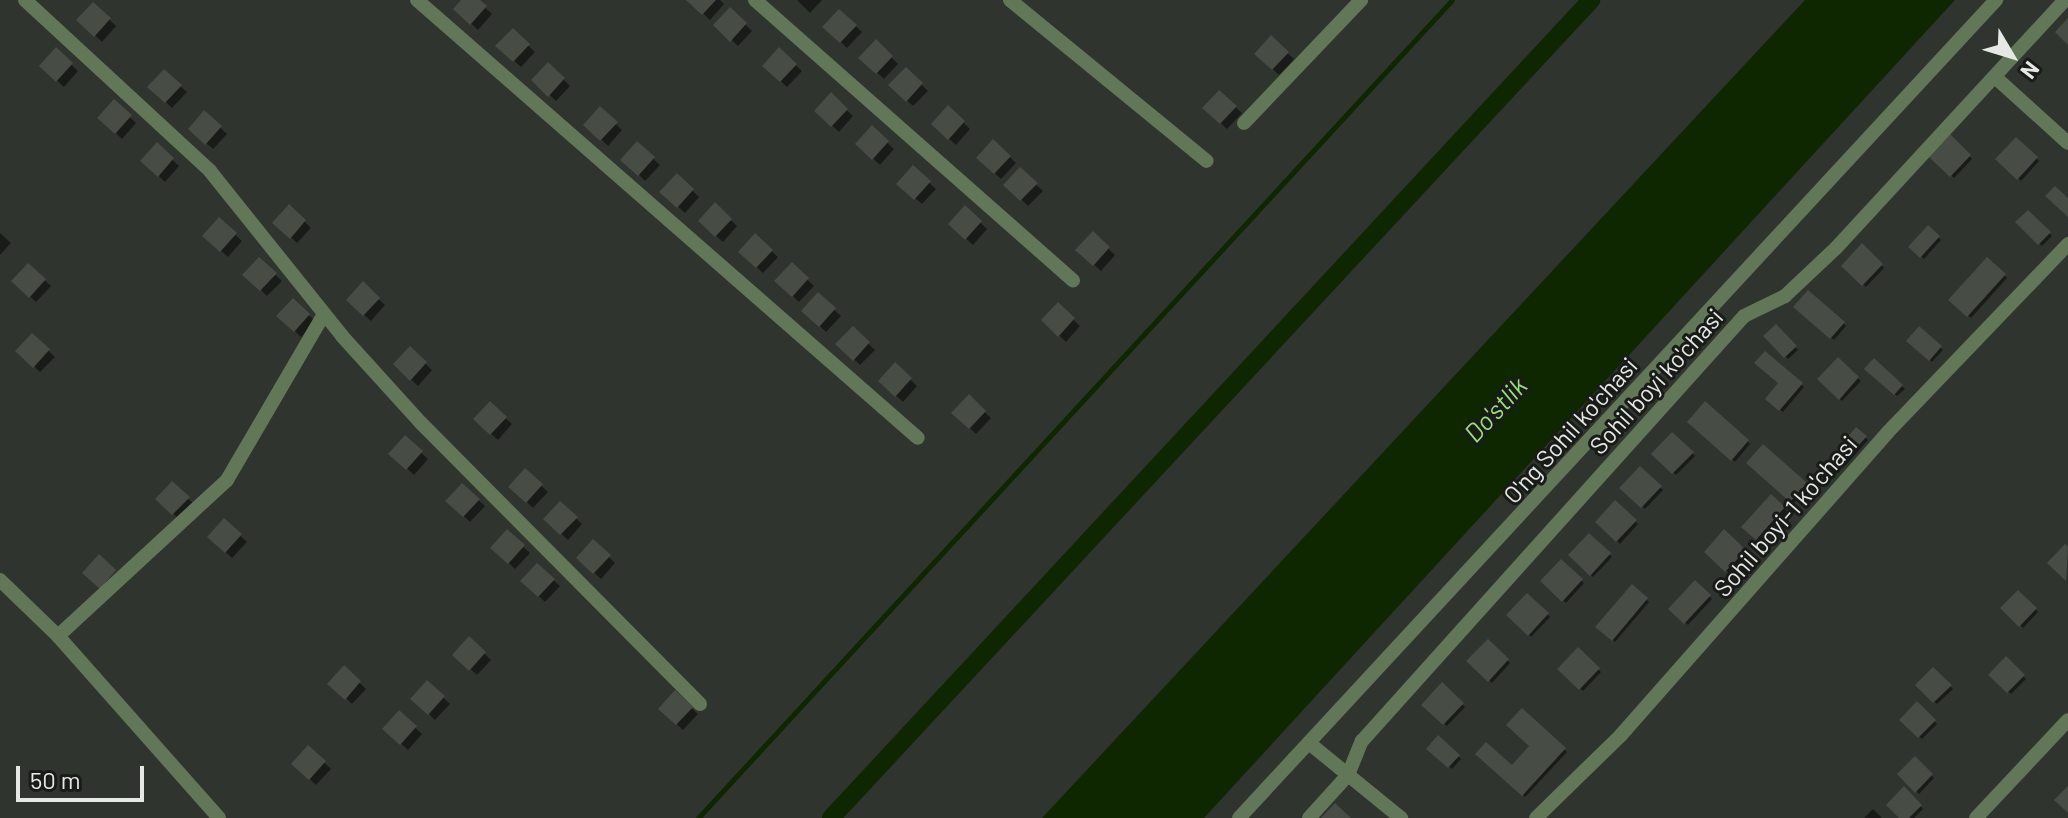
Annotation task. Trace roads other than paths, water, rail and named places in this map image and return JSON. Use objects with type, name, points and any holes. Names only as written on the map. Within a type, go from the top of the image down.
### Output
[{"type":"street","points":[[25,0],[210,171],[324,314],[421,423],[700,704]]},
{"type":"street","points":[[417,0],[918,438]]},
{"type":"street","points":[[755,0],[1073,280]]},
{"type":"street","points":[[1010,0],[1207,161]]},
{"type":"street","points":[[1244,123],[1361,0]]},
{"type":"street","name":"O'ng Sohil ko'chasi","points":[[1239,818],[1996,0]]},
{"type":"street","name":"Sohil boyi ko'chasi","points":[[1309,818],[1348,775],[1362,741],[1744,316],[1785,296],[1836,248],[2065,0]]},
{"type":"street","points":[[1995,77],[2068,143]]},
{"type":"street","name":"Sohil boyi-1 ko'chasi","points":[[1536,818],[1621,735],[1887,433],[2068,244]]},
{"type":"street","points":[[58,636],[227,480],[324,314]]},
{"type":"street","points":[[0,580],[58,636],[219,818]]},
{"type":"street","points":[[1976,818],[2068,720]]},
{"type":"street","points":[[1309,743],[1401,818]]},
{"type":"water","name":"Do'stlik","points":[[1805,0],[1955,0],[1204,818],[1042,818]]},
{"type":"waterway","points":[[698,818],[1452,0]]},
{"type":"waterway","points":[[831,818],[1591,0]]}]
